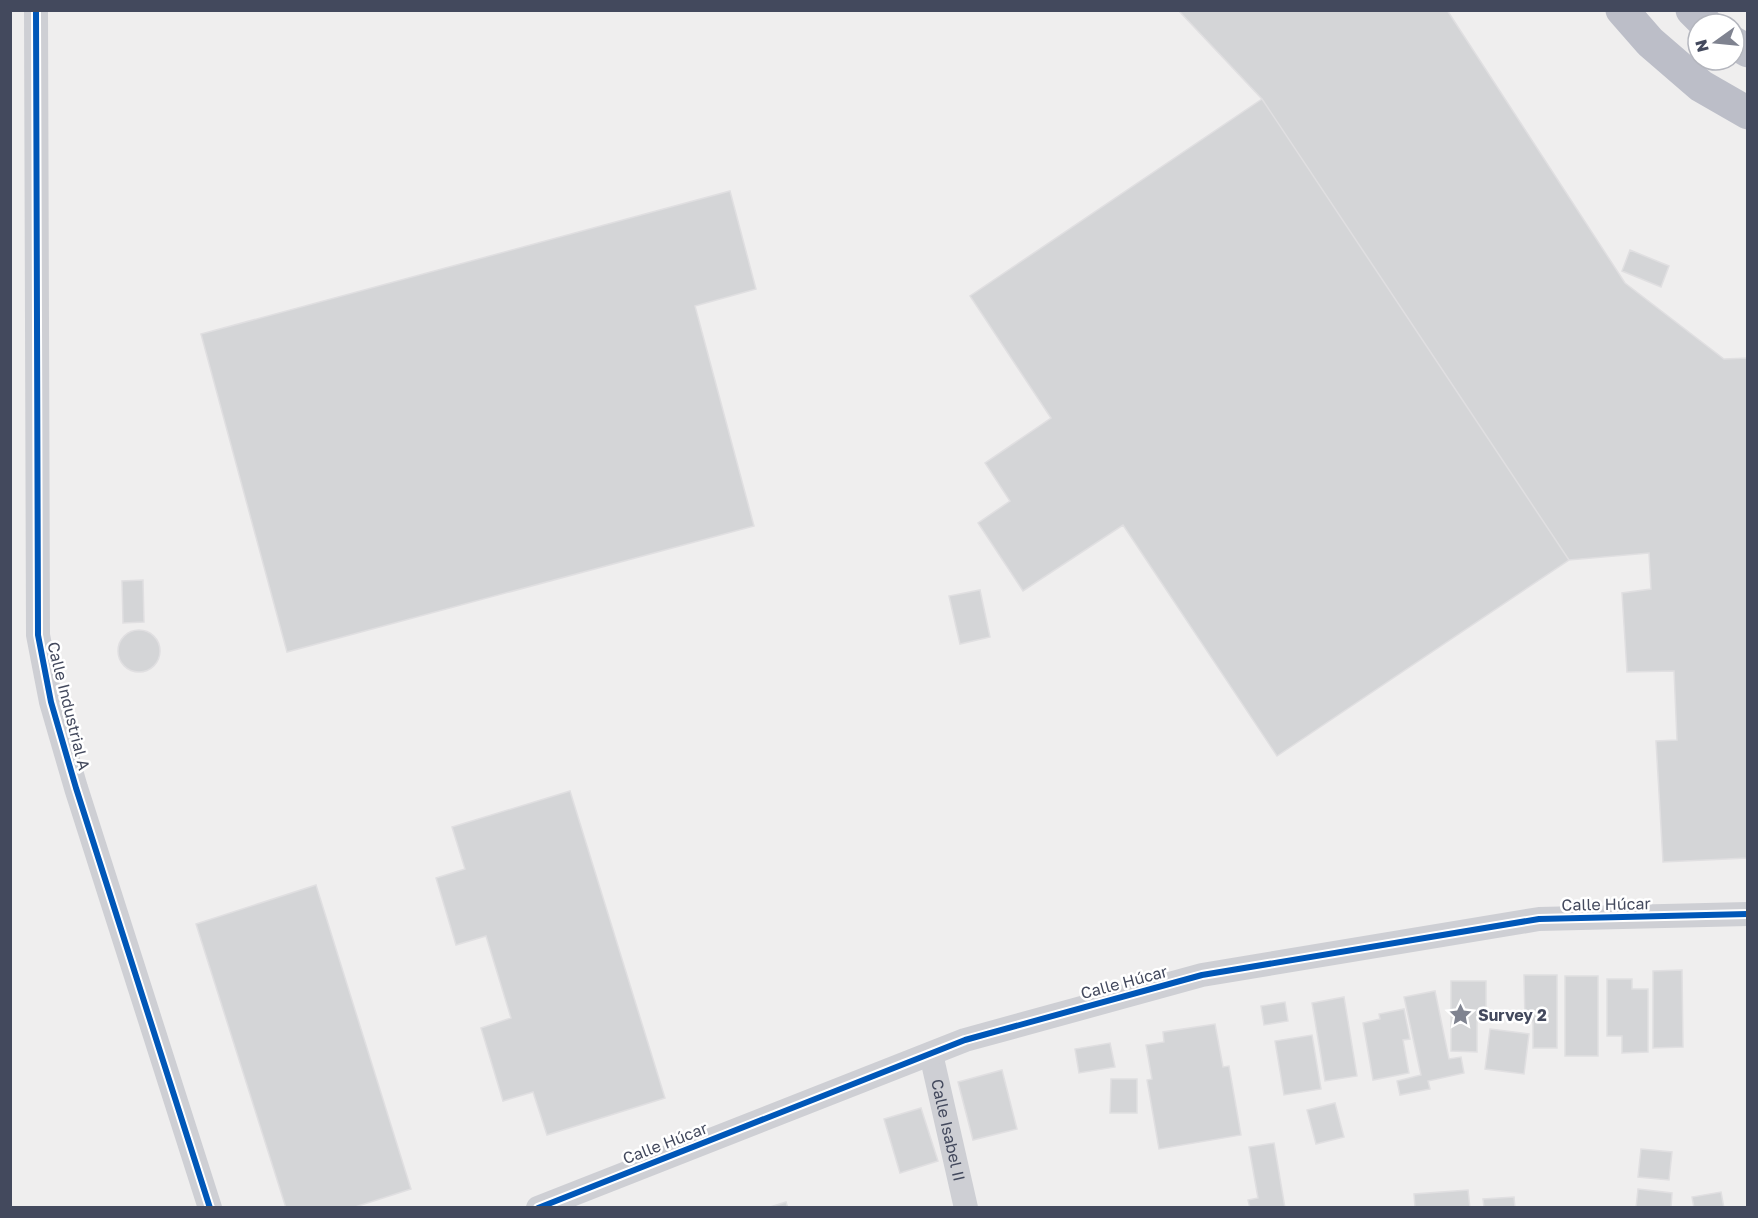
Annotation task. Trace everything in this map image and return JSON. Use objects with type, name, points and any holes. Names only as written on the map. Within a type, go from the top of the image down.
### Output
[{"type":"highway","points":[[1622,10],[1650,42],[1701,86],[1748,113]]},
{"type":"street","name":"Calle Industrial A","points":[[36,10],[38,636],[51,702],[76,788],[210,1208]]},
{"type":"street","name":"Calle Húcar","points":[[538,1208],[965,1040],[1202,975],[1539,919],[1748,914]]},
{"type":"street","name":"Calle Isabel II","points":[[931,1053],[966,1208]]},
{"type":"building","points":[[1178,10],[1447,10],[1625,283],[1724,359],[1748,358],[1748,858],[1663,862],[1656,741],[1677,740],[1674,671],[1627,672],[1622,593],[1651,589],[1649,553],[1569,560],[1262,99]]},
{"type":"building","points":[[1262,99],[1569,560],[1277,756],[1123,525],[1023,591],[978,523],[1010,501],[985,463],[1051,418],[970,296]]},
{"type":"building","points":[[730,191],[756,289],[695,306],[754,526],[287,652],[201,334]]},
{"type":"building","points":[[1630,250],[1669,266],[1661,287],[1622,271]]},
{"type":"building","points":[[143,580],[144,622],[123,623],[122,581]]},
{"type":"building","points":[[980,590],[990,637],[960,644],[949,596]]},
{"type":"building","points":[[139,630],[147,631],[154,636],[159,643],[159,659],[154,666],[147,671],[139,672],[131,671],[124,666],[119,659],[118,651],[119,643],[124,636],[131,631]]},
{"type":"building","points":[[570,791],[665,1098],[547,1135],[533,1092],[503,1101],[481,1028],[511,1018],[486,936],[456,945],[436,878],[465,869],[452,827]]},
{"type":"building","points":[[316,885],[411,1189],[352,1208],[286,1208],[196,924]]},
{"type":"building","points":[[1682,970],[1683,1047],[1653,1048],[1653,971]]},
{"type":"building","points":[[1524,975],[1557,975],[1557,1048],[1533,1048],[1533,1022],[1525,1022]]},
{"type":"building","points":[[1565,976],[1598,976],[1598,1056],[1565,1056]]},
{"type":"building","points":[[1607,979],[1632,979],[1632,989],[1648,989],[1648,1052],[1622,1053],[1622,1036],[1607,1036]]},
{"type":"building","points":[[1451,981],[1486,981],[1486,1011],[1477,1011],[1477,1052],[1451,1051]]},
{"type":"building","points":[[1435,991],[1449,1059],[1461,1057],[1464,1073],[1428,1081],[1430,1089],[1400,1095],[1397,1081],[1421,1075],[1404,997]]},
{"type":"building","points":[[1344,997],[1357,1076],[1325,1081],[1312,1003]]},
{"type":"building","points":[[1285,1002],[1288,1021],[1264,1025],[1261,1006]]},
{"type":"building","points":[[1404,1009],[1410,1039],[1403,1040],[1409,1073],[1373,1080],[1363,1023],[1380,1019],[1379,1014]]},
{"type":"building","points":[[1215,1024],[1223,1067],[1229,1066],[1241,1135],[1159,1149],[1147,1080],[1152,1079],[1146,1045],[1164,1042],[1163,1032]]},
{"type":"building","points":[[1490,1029],[1529,1034],[1524,1074],[1485,1069]]},
{"type":"building","points":[[1312,1035],[1321,1089],[1284,1095],[1275,1041]]},
{"type":"building","points":[[1110,1043],[1115,1067],[1079,1073],[1075,1049]]},
{"type":"building","points":[[1002,1070],[1017,1129],[973,1140],[958,1082]]},
{"type":"building","points":[[1111,1079],[1137,1079],[1137,1113],[1110,1113]]},
{"type":"building","points":[[1335,1103],[1344,1137],[1316,1144],[1307,1110]]},
{"type":"building","points":[[921,1108],[938,1161],[900,1173],[884,1119]]},
{"type":"building","points":[[1274,1143],[1285,1208],[1250,1208],[1248,1200],[1258,1198],[1249,1147]]},
{"type":"building","points":[[1641,1149],[1672,1152],[1669,1180],[1638,1177]]},
{"type":"building","points":[[1638,1189],[1672,1193],[1671,1208],[1636,1208]]},
{"type":"building","points":[[1468,1190],[1470,1208],[1415,1208],[1414,1194]]},
{"type":"building","points":[[1721,1192],[1724,1208],[1694,1208],[1692,1197]]},
{"type":"building","points":[[1514,1197],[1515,1208],[1484,1208],[1483,1199]]},
{"type":"building","points":[[786,1202],[788,1208],[767,1208]]},
{"type":"cycle path","points":[[36,10],[38,635],[51,702],[76,788],[210,1208]]},
{"type":"cycle path","points":[[538,1208],[965,1040],[1202,975],[1539,919],[1748,914]]},
{"type":"place","name":"Survey 2","points":[[1460,1015]]}]
